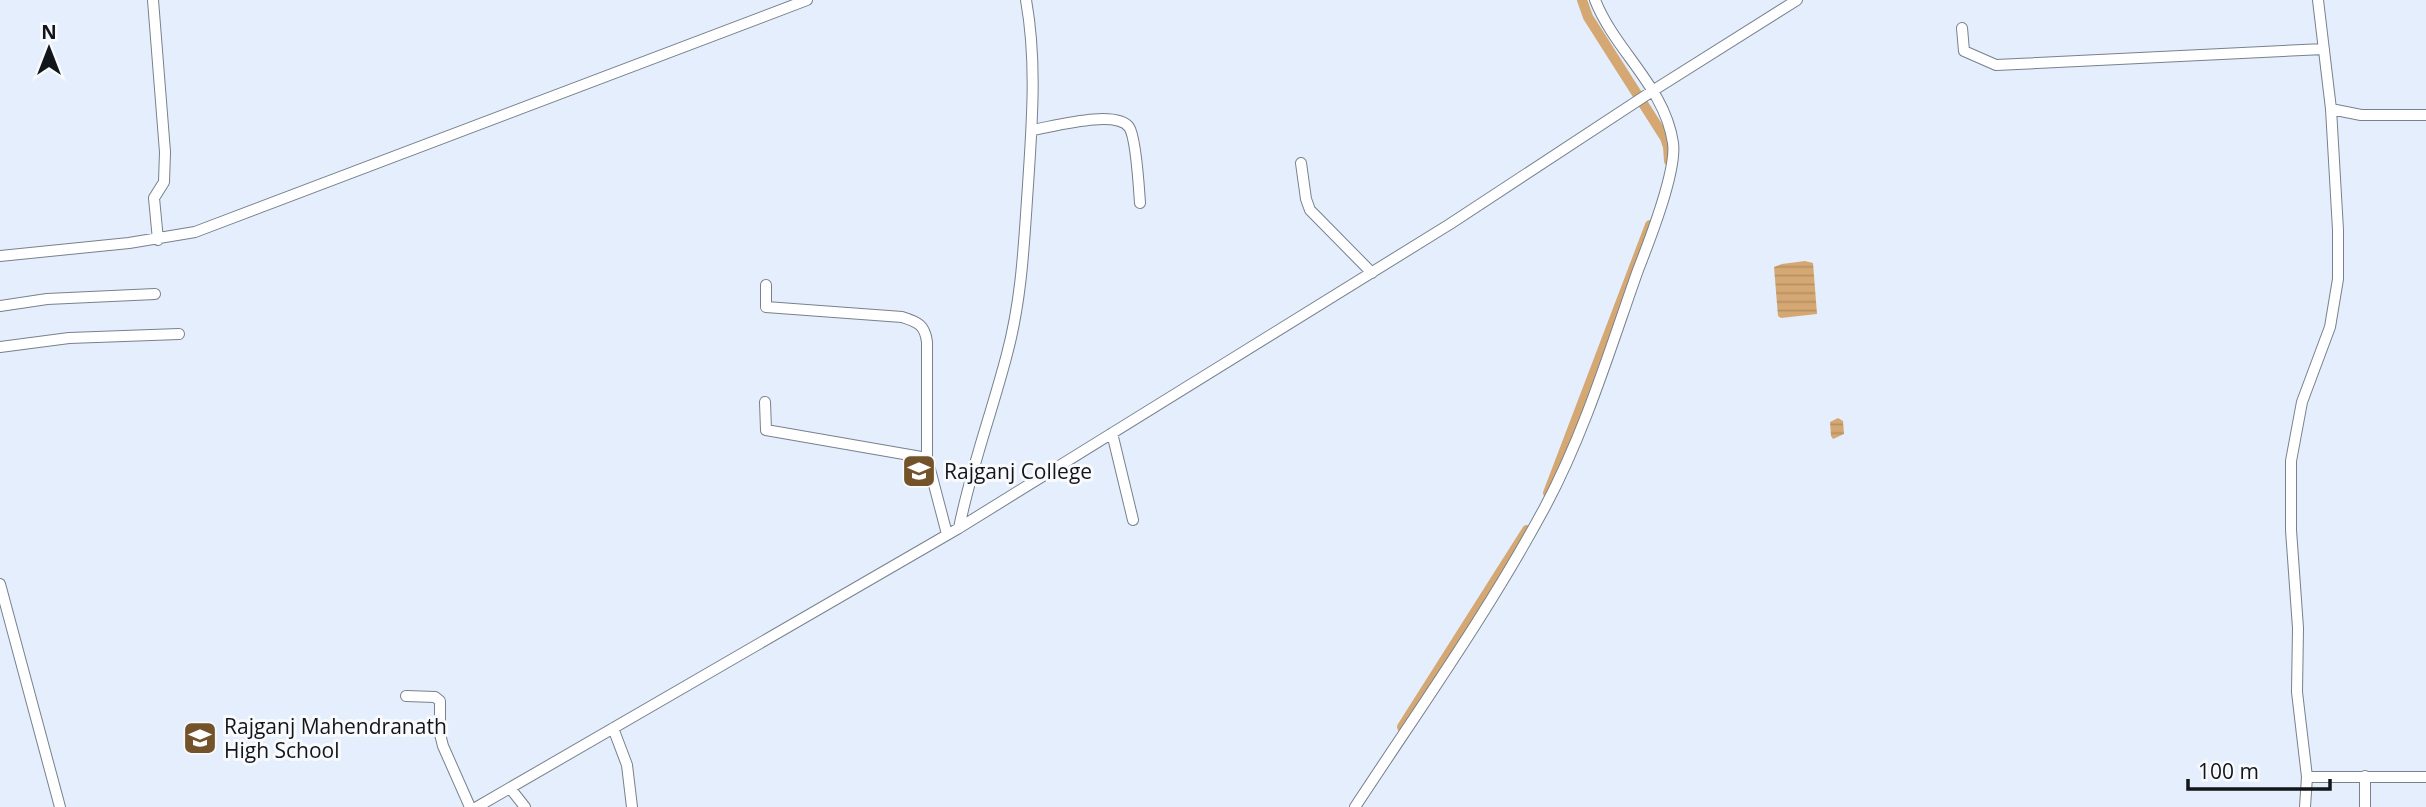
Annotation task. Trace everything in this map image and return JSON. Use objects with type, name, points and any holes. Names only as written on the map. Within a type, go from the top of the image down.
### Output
[{"type":"street","points":[[153,0],[165,152],[164,182],[153,198],[158,240]]},
{"type":"street","points":[[0,256],[158,240],[195,232],[807,0]]},
{"type":"street","points":[[959,527],[968,485],[1008,352],[1021,284],[1032,130],[1032,34],[1026,0]]},
{"type":"street","points":[[1355,807],[1501,580],[1545,506],[1579,435],[1652,233],[1673,164],[1673,142],[1646,96],[1626,52],[1595,0]]},
{"type":"street","points":[[477,807],[959,527],[1372,273],[1797,0]]},
{"type":"street","points":[[2305,807],[2307,777],[2297,692],[2298,628],[2290,490],[2295,433],[2302,402],[2330,327],[2335,303],[2338,230],[2331,109],[2318,0]]},
{"type":"street","points":[[1962,28],[1964,51],[1996,65],[2324,49]]},
{"type":"street","points":[[2331,109],[2361,115],[2426,115]]},
{"type":"street","points":[[1032,130],[1103,118],[1125,123],[1133,139],[1140,203]]},
{"type":"street","points":[[1301,163],[1310,210],[1372,273]]},
{"type":"street","points":[[766,285],[766,307],[902,317],[920,324],[926,333],[927,342],[927,458],[947,534]]},
{"type":"street","points":[[0,306],[47,299],[155,294]]},
{"type":"street","points":[[0,347],[69,338],[179,334]]},
{"type":"street","points":[[765,402],[766,430],[927,458]]},
{"type":"street","points":[[1112,433],[1133,520]]},
{"type":"street","points":[[0,584],[60,807]]},
{"type":"street","points":[[407,696],[435,697],[440,701],[440,734],[443,746],[470,807]]},
{"type":"street","points":[[613,728],[628,765],[632,807]]},
{"type":"street","points":[[2365,776],[2365,807]]},
{"type":"street","points":[[2307,777],[2426,777]]},
{"type":"street","points":[[510,788],[525,807]]},
{"type":"shaded area","points":[[1805,261],[1813,263],[1817,314],[1781,318],[1778,316],[1774,267]]},
{"type":"shaded area","points":[[1838,418],[1843,421],[1844,434],[1833,439],[1830,422]]},
{"type":"waterway","points":[[1582,0],[1588,17],[1665,138],[1669,161]]},
{"type":"waterway","points":[[1548,493],[1650,225]]},
{"type":"waterway","points":[[1402,727],[1527,530]]},
{"type":"place","name":"Rajganj College","points":[[919,471]]},
{"type":"place","name":"Rajganj Mahendranath High School","points":[[200,738]]}]
